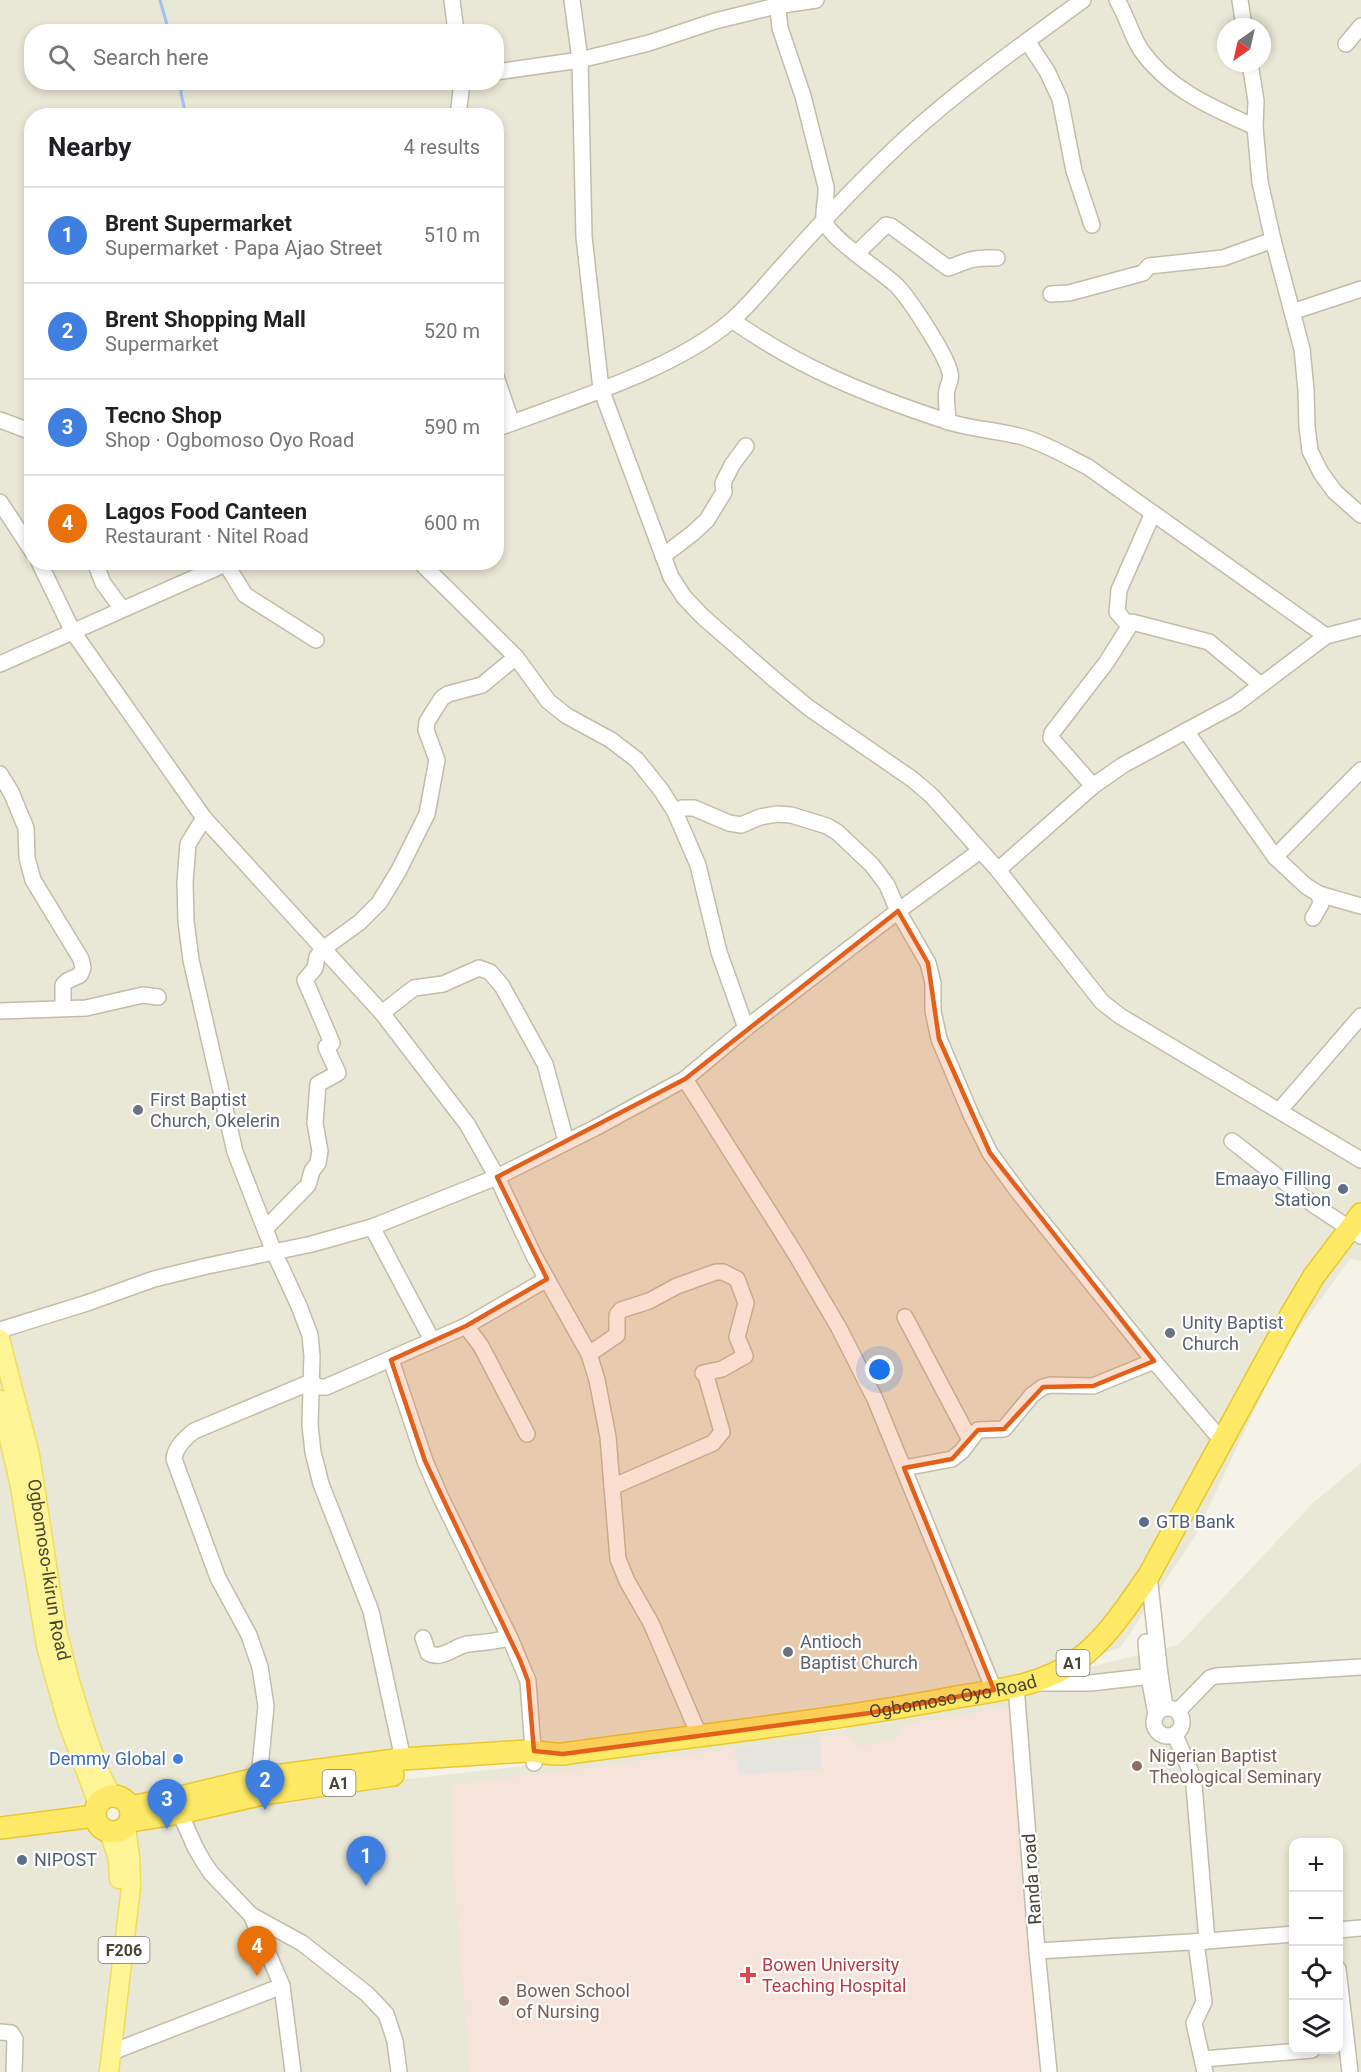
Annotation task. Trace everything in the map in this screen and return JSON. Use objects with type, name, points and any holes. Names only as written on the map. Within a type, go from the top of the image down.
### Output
[{"type":"highway","name":"Ogbomoso Oyo Road","points":[[114,1815],[180,1813],[262,1794],[392,1775],[870,1713],[1021,1685],[1044,1678],[1076,1661],[1101,1638],[1145,1580],[1314,1276],[1357,1226]]},
{"type":"highway","name":"Ogbomoso Oyo Road","points":[[114,1815],[260,1778],[404,1759],[539,1756]]},
{"type":"highway","name":"A1","points":[[0,1828],[114,1815]]},
{"type":"main road","name":"Ogbomoso-Ikirun Road","points":[[0,1339],[34,1472],[57,1631],[69,1678],[114,1815]]},
{"type":"main road","name":"Ogbomoso-Ikirun Road","points":[[0,1400],[20,1486],[46,1646],[67,1721],[114,1815]]},
{"type":"main road","name":"F206","points":[[109,2072],[131,1887],[130,1857],[114,1815]]},
{"type":"main road","name":"F206","points":[[98,2072],[117,1910],[119,1875],[114,1815]]},
{"type":"street","points":[[452,0],[455,24]]},
{"type":"street","points":[[572,0],[580,60],[584,237],[601,389],[671,577],[684,597],[702,616],[809,708],[912,779],[932,796],[998,870],[1102,1002],[1120,1016],[1361,1160]]},
{"type":"street","points":[[504,71],[580,60],[649,44],[777,3],[816,0]]},
{"type":"street","points":[[504,426],[601,389],[671,358],[702,341],[732,320],[824,220],[908,137],[999,61],[1083,0]]},
{"type":"street","points":[[1117,0],[1126,13],[1140,48],[1156,70],[1179,88],[1210,107],[1255,127]]},
{"type":"street","points":[[1240,0],[1243,18]]},
{"type":"street","points":[[777,3],[780,28],[803,96],[826,188],[824,220],[829,230],[897,286],[929,330],[950,372],[951,383],[947,389],[948,422]]},
{"type":"street","points":[[1346,44],[1361,26]]},
{"type":"street","points":[[1027,41],[1047,71],[1060,99],[1074,171],[1092,225]]},
{"type":"street","points":[[1251,72],[1256,100],[1255,127],[1260,182],[1302,349],[1306,390],[1306,426],[1310,451],[1321,473],[1335,492],[1361,515]]},
{"type":"street","points":[[459,108],[461,90]]},
{"type":"street","points":[[856,254],[886,225],[891,226],[948,267],[969,260],[997,258]]},
{"type":"street","points":[[1051,294],[1069,293],[1143,273],[1149,266],[1223,258],[1273,240]]},
{"type":"street","points":[[1292,312],[1361,289]]},
{"type":"street","points":[[732,320],[771,347],[824,376],[948,422],[1026,438],[1053,448],[1088,468],[1326,636]]},
{"type":"street","points":[[504,400],[512,423]]},
{"type":"street","points":[[0,420],[24,429]]},
{"type":"street","points":[[663,556],[707,520],[724,492],[723,483],[732,465],[746,446]]},
{"type":"street","points":[[0,502],[24,539]]},
{"type":"street","points":[[1129,626],[1118,612],[1119,590],[1153,513]]},
{"type":"street","points":[[46,570],[73,632],[204,818],[382,1013],[467,1124],[497,1177],[534,1256],[589,1354],[609,1437],[618,1559],[627,1581],[651,1623],[699,1735]]},
{"type":"street","points":[[98,570],[103,583],[122,609]]},
{"type":"street","points":[[0,664],[212,570]]},
{"type":"street","points":[[232,570],[244,595],[316,640]]},
{"type":"street","points":[[428,570],[516,657],[548,701],[567,716],[612,740],[637,760],[661,790],[675,812],[698,865],[719,952],[746,1028]]},
{"type":"street","points":[[1094,786],[1052,738],[1052,733],[1106,663],[1132,622],[1209,642],[1261,685]]},
{"type":"street","points":[[998,870],[1094,786],[1123,765],[1236,704],[1326,636],[1361,627]]},
{"type":"street","points":[[265,1229],[308,1185],[312,1171],[318,1163],[320,1151],[315,1130],[318,1084],[338,1073],[326,1047],[332,1043],[304,980],[315,968],[317,957],[323,949],[368,915],[379,903],[398,872],[427,814],[437,760],[426,730],[427,722],[442,698],[448,694],[482,685],[516,657]]},
{"type":"street","points":[[1186,731],[1275,857],[1306,886],[1319,894],[1361,906]]},
{"type":"street","points":[[1275,857],[1361,770]]},
{"type":"street","points":[[0,774],[11,792],[26,828],[27,858],[33,880],[81,959],[83,968],[80,975],[63,985],[63,1008]]},
{"type":"street","points":[[675,812],[682,808],[694,808],[729,823],[741,825],[760,817],[777,814],[791,815],[827,826],[837,832],[872,865],[893,896],[897,910],[928,963],[933,983],[933,1011],[939,1039],[990,1153],[1019,1193],[1154,1361],[1222,1441]]},
{"type":"street","points":[[204,818],[188,844],[185,882],[186,921],[191,960],[236,1152],[274,1252],[310,1335],[312,1356],[310,1425],[313,1452],[321,1484],[371,1611],[404,1759]]},
{"type":"street","points":[[0,1330],[154,1279],[312,1244],[372,1227],[497,1177],[595,1128],[685,1079],[746,1028],[897,910],[980,851]]},
{"type":"street","points":[[1313,918],[1321,904],[1319,894]]},
{"type":"street","points":[[382,1013],[414,988],[443,984],[479,968],[490,972],[502,986],[545,1064],[566,1141]]},
{"type":"street","points":[[0,1011],[86,1008],[143,995],[158,997]]},
{"type":"street","points":[[1279,1112],[1361,1016]]},
{"type":"street","points":[[685,1079],[795,1253],[839,1328],[875,1399],[994,1690]]},
{"type":"street","points":[[1232,1141],[1314,1205],[1357,1226]]},
{"type":"street","points":[[372,1227],[432,1340]]},
{"type":"street","points":[[589,1354],[617,1335],[617,1315],[626,1307],[649,1301],[677,1286],[716,1272],[723,1272],[737,1279],[746,1303],[737,1337],[745,1356],[722,1369],[703,1373],[706,1376],[722,1432],[713,1443],[612,1487]]},
{"type":"street","points":[[311,1382],[319,1387],[326,1387],[391,1360],[466,1326],[547,1279]]},
{"type":"street","points":[[905,1317],[970,1440]]},
{"type":"street","points":[[466,1326],[481,1346],[527,1434]]},
{"type":"street","points":[[391,1360],[429,1470],[510,1638],[528,1681],[539,1756]]},
{"type":"street","points":[[904,1468],[952,1459],[962,1451],[978,1430],[1004,1429],[1032,1395],[1043,1387],[1051,1385],[1093,1386],[1154,1361]]},
{"type":"street","points":[[260,1778],[266,1706],[260,1667],[249,1635],[218,1578],[174,1459],[175,1453],[194,1431],[311,1382]]},
{"type":"street","points":[[1145,1580],[1154,1676],[1166,1711],[1182,1724],[1174,1735],[1166,1736],[1156,1730],[1153,1722],[1166,1711],[1210,1678],[1361,1666]]},
{"type":"street","points":[[423,1638],[428,1653],[440,1655],[466,1644],[483,1644],[510,1638]]},
{"type":"street","points":[[1021,1685],[1091,1683],[1154,1676]]},
{"type":"street","name":"Randa road","points":[[1021,1685],[1037,1951],[1050,2072]]},
{"type":"street","points":[[1174,1735],[1190,1770],[1194,1785],[1204,2002],[1194,2023],[1204,2066],[1289,2053]]},
{"type":"street","points":[[180,1813],[195,1847],[211,1873],[251,1915],[302,1943],[367,1994],[386,2014],[395,2041],[399,2072]]},
{"type":"street","points":[[251,1915],[282,1986],[293,2072]]},
{"type":"street","points":[[1343,1930],[1361,1928]]},
{"type":"street","points":[[1037,1951],[1202,1942],[1289,1934]]},
{"type":"street","points":[[112,2052],[282,1986]]},
{"type":"street","points":[[0,2032],[11,2033],[15,2039],[14,2072]]},
{"type":"street","points":[[1343,2047],[1350,2072]]},
{"type":"highlighted area","points":[[898,911],[928,963],[939,1039],[990,1153],[1154,1361],[1093,1386],[1043,1387],[1004,1429],[978,1430],[952,1459],[904,1468],[994,1690],[870,1713],[563,1754],[534,1751],[528,1681],[425,1461],[391,1360],[466,1326],[547,1279],[497,1177],[685,1079]]},
{"type":"shaded area","points":[[0,0],[1361,0],[1361,1261],[1350,1259],[1282,1352],[1194,1538],[1120,1648],[1014,1679],[803,1716],[496,1750],[0,1816]]},
{"type":"shaded area","points":[[1361,1463],[1361,2072],[0,2072],[0,1839],[310,1790],[835,1731],[1178,1645],[1314,1502]]},
{"type":"shaded area","name":"Bowen University Teaching Hospital","points":[[1010,1707],[1013,1719],[1041,2072],[470,2072],[454,1877],[451,1785],[844,1734],[858,1746],[892,1740],[905,1723]]},
{"type":"shaded area","points":[[820,1737],[822,1769],[738,1775],[735,1748]]},
{"type":"waterway","points":[[160,0],[167,24]]},
{"type":"waterway","points":[[181,90],[184,108]]},
{"type":"place","name":"First Baptist Church, Okelerin","points":[[138,1110]]},
{"type":"place","name":"Emaayo Filling Station","points":[[1343,1189]]},
{"type":"place","name":"Unity Baptist Church","points":[[1170,1333]]},
{"type":"place","name":"GTB Bank","points":[[1144,1522]]},
{"type":"place","name":"Antioch Baptist Church","points":[[788,1652]]},
{"type":"place","name":"Demmy Global","points":[[178,1759]]},
{"type":"place","name":"Nigerian Baptist Theological Seminary","points":[[1137,1766]]},
{"type":"place","name":"Brent Shopping Mall","points":[[265,1810]]},
{"type":"place","name":"Tecno Shop","points":[[167,1829]]},
{"type":"place","name":"NIPOST","points":[[22,1860]]},
{"type":"place","name":"Brent Supermarket","points":[[366,1886]]},
{"type":"place","name":"Bowen University Teaching Hospital","points":[[748,1975]]},
{"type":"place","name":"Lagos Food Canteen","points":[[257,1976]]},
{"type":"place","name":"Bowen School of Nursing","points":[[504,2001]]}]
